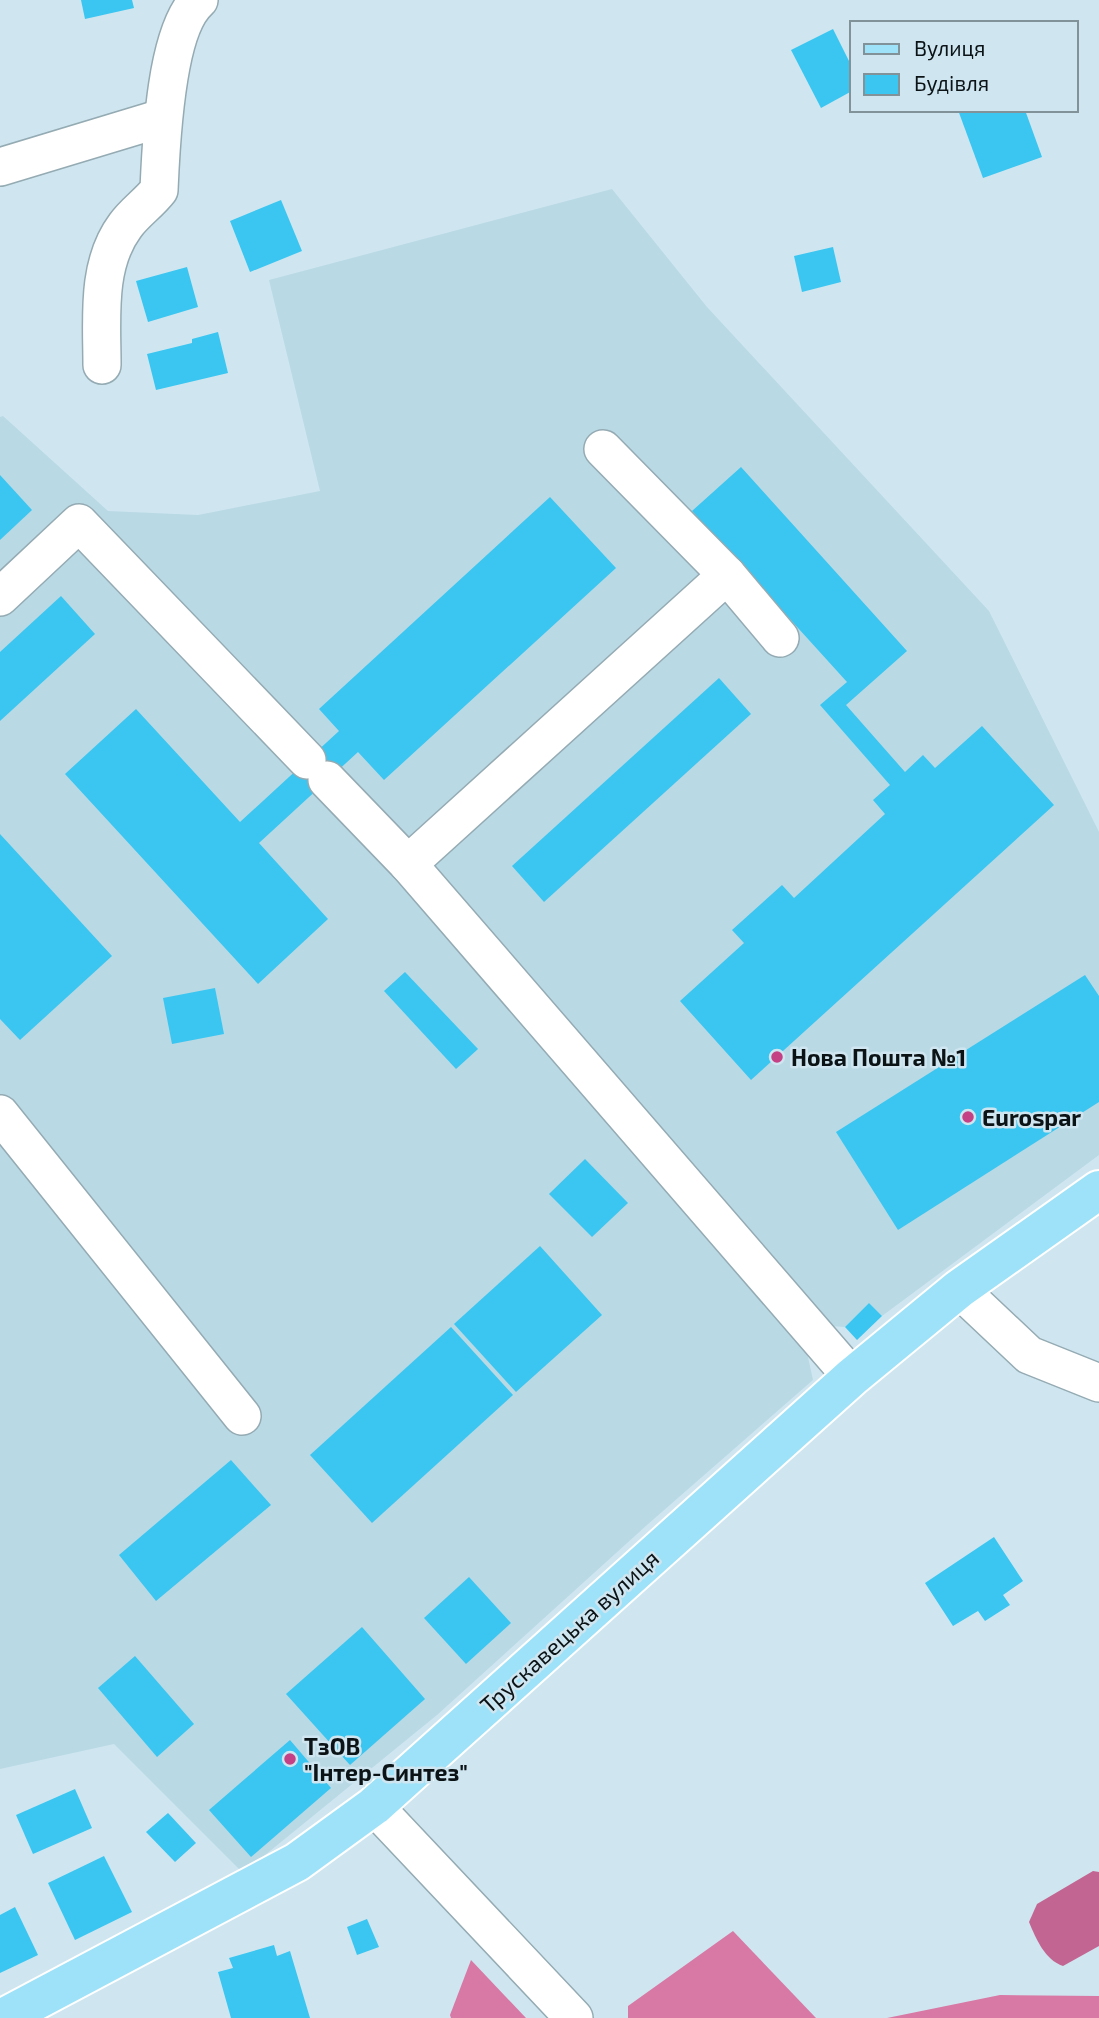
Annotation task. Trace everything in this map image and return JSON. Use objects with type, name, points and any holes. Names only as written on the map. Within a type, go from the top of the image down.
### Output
[{"type":"main road","name":"Трускавецька вулиця","points":[[4,2018],[297,1862],[374,1807],[852,1377],[959,1289],[1099,1190]]},
{"type":"street","points":[[102,365],[103,285],[113,249],[125,225],[159,190],[162,118],[174,54],[191,8],[200,0]]},
{"type":"street","points":[[0,167],[162,118]]},
{"type":"street","points":[[603,449],[727,575],[780,638]]},
{"type":"street","points":[[0,597],[79,523],[408,864],[852,1377]]},
{"type":"street","points":[[408,864],[727,575]]},
{"type":"street","points":[[0,1114],[242,1416]]},
{"type":"street","points":[[959,1289],[1029,1355],[1099,1383]]},
{"type":"street","points":[[374,1807],[573,2018]]},
{"type":"shaded area","points":[[612,189],[707,307],[989,611],[1099,832],[1099,1155],[882,1316],[869,1303],[845,1327],[830,1326],[806,1348],[813,1380],[647,1525],[437,1715],[243,1873],[114,1744],[0,1769],[0,417],[3,416],[108,511],[198,515],[320,491],[269,280]]},
{"type":"shaded area","points":[[1093,1871],[1099,1872],[1099,1946],[1063,1966],[1046,1954],[1029,1922],[1037,1904]]},
{"type":"shaded area","points":[[733,1931],[816,2018],[628,2018],[628,2006]]},
{"type":"shaded area","points":[[471,1960],[526,2018],[451,2018]]},
{"type":"shaded area","points":[[1000,1995],[1099,1996],[1099,2018],[887,2018]]},
{"type":"building","points":[[81,0],[132,0],[134,8],[85,19]]},
{"type":"building","points":[[833,29],[850,63],[850,92],[821,108],[791,50]]},
{"type":"building","points":[[959,112],[1026,112],[1042,157],[983,178]]},
{"type":"building","points":[[281,200],[302,251],[250,272],[230,221]]},
{"type":"building","points":[[833,247],[841,282],[802,292],[794,256]]},
{"type":"building","points":[[187,267],[198,307],[148,322],[136,281]]},
{"type":"building","points":[[218,332],[228,373],[156,390],[147,354],[192,343],[192,339]]},
{"type":"building","points":[[741,467],[907,651],[846,705],[905,772],[923,755],[935,768],[982,726],[1054,805],[751,1080],[680,1001],[744,943],[732,930],[782,885],[794,898],[885,814],[873,800],[890,785],[820,705],[847,682],[692,511]]},
{"type":"building","points":[[0,475],[32,510],[0,540]]},
{"type":"building","points":[[550,497],[616,568],[384,780],[358,752],[259,843],[328,919],[258,984],[65,774],[136,709],[240,822],[339,731],[319,709]]},
{"type":"building","points":[[61,596],[95,634],[0,721],[0,652]]},
{"type":"building","points":[[719,678],[751,714],[544,902],[512,866]]},
{"type":"building","points":[[0,834],[112,956],[20,1040],[0,1019]]},
{"type":"building","points":[[405,972],[478,1049],[456,1069],[384,991]]},
{"type":"building","name":"Eurospar","points":[[1085,975],[1099,996],[1099,1102],[898,1230],[836,1132]]},
{"type":"building","points":[[215,988],[224,1034],[172,1044],[163,998]]},
{"type":"building","points":[[585,1159],[628,1203],[592,1237],[549,1194]]},
{"type":"building","points":[[540,1246],[602,1315],[516,1392],[454,1324]]},
{"type":"building","points":[[869,1303],[882,1316],[857,1340],[845,1327]]},
{"type":"building","points":[[451,1327],[513,1395],[372,1523],[310,1455]]},
{"type":"building","points":[[231,1460],[271,1505],[156,1601],[119,1555]]},
{"type":"building","points":[[994,1537],[1023,1581],[1003,1595],[1010,1605],[985,1621],[978,1611],[953,1626],[925,1583]]},
{"type":"building","points":[[469,1577],[511,1623],[466,1664],[424,1618]]},
{"type":"building","points":[[362,1627],[425,1699],[350,1765],[286,1694]]},
{"type":"building","points":[[135,1656],[194,1724],[157,1757],[98,1688]]},
{"type":"building","points":[[290,1740],[331,1788],[251,1857],[209,1810]]},
{"type":"building","points":[[75,1789],[92,1828],[33,1854],[16,1815]]},
{"type":"building","points":[[168,1813],[196,1843],[175,1862],[146,1832]]},
{"type":"building","points":[[104,1856],[132,1912],[75,1940],[48,1883]]},
{"type":"building","points":[[15,1907],[38,1955],[0,1973],[0,1915]]},
{"type":"building","points":[[367,1919],[379,1947],[357,1955],[347,1927]]},
{"type":"building","points":[[274,1945],[277,1956],[290,1951],[310,2018],[231,2018],[218,1972],[233,1968],[229,1958]]},
{"type":"place","name":"Нова Пошта №1","points":[[777,1057]]},
{"type":"place","name":"Eurospar","points":[[968,1117]]},
{"type":"place","name":"ТзОВ \"Інтер-Синтез\"","points":[[290,1759]]}]
